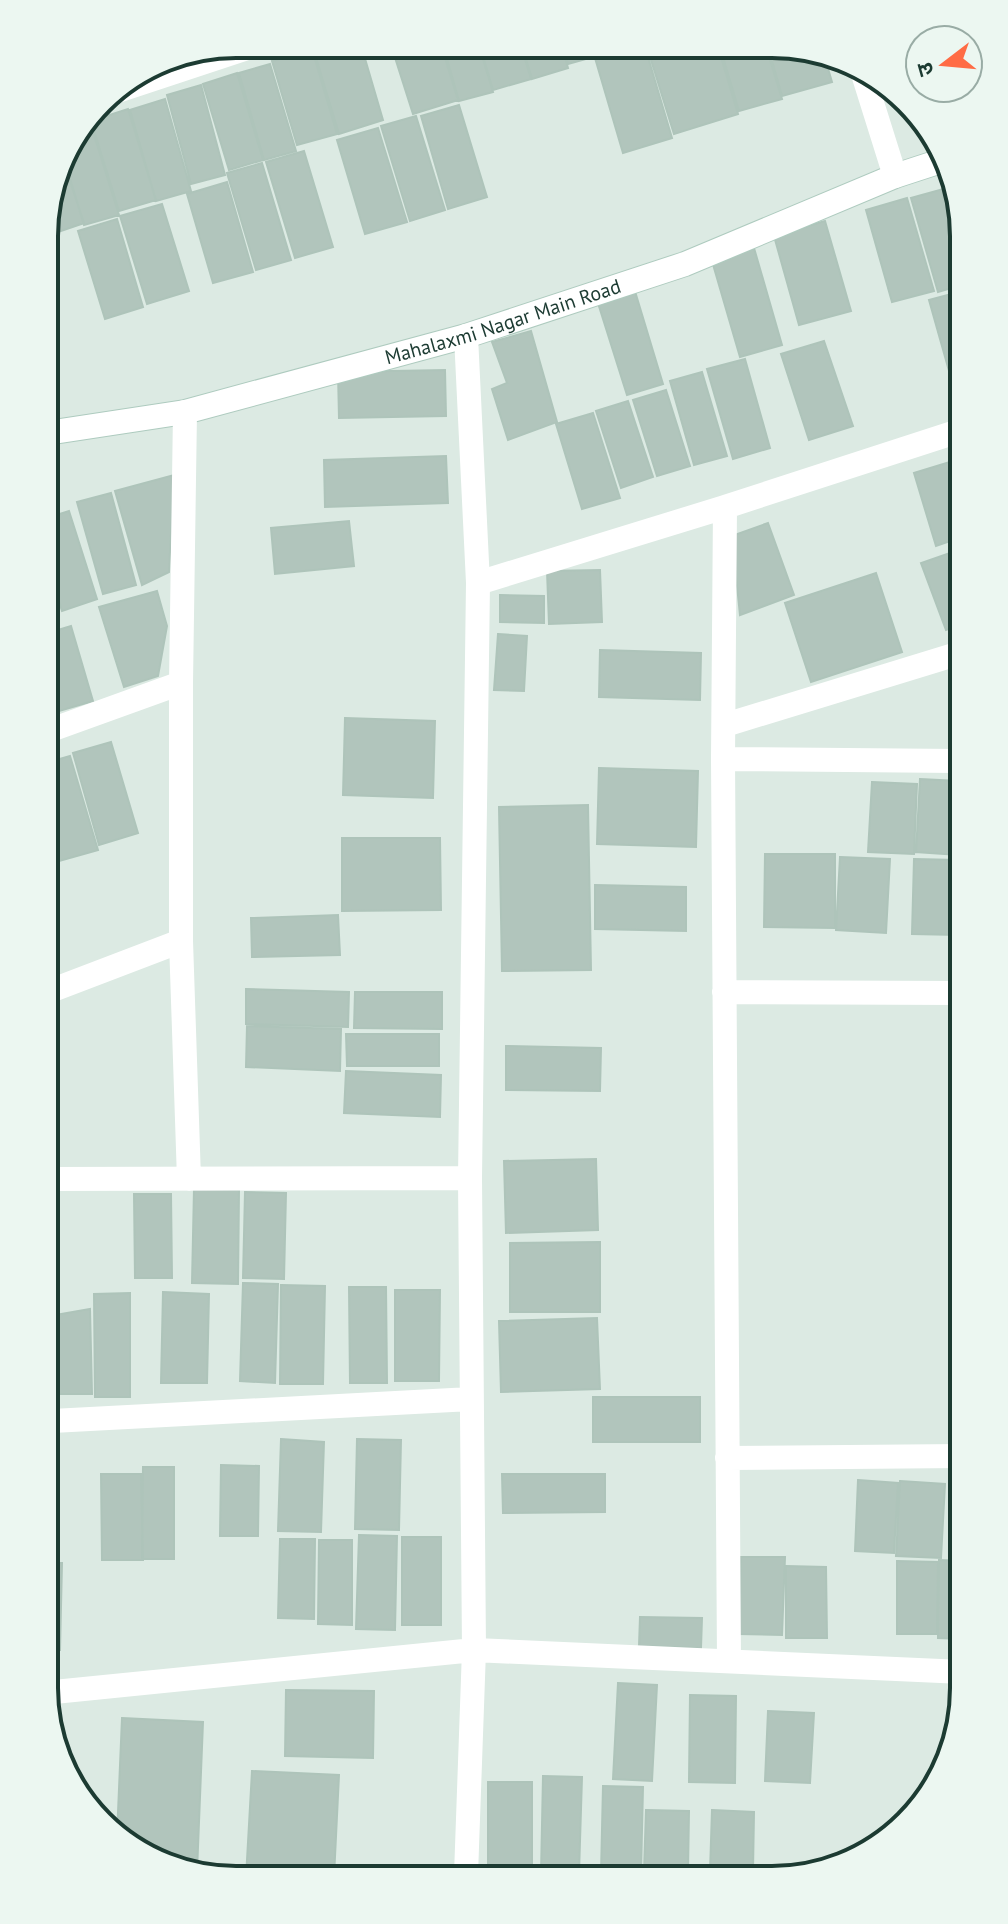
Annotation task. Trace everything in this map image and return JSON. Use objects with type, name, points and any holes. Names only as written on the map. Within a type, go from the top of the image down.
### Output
[{"type":"street","points":[[867,85],[895,176]]},
{"type":"street","name":"Mahalaxmi Nagar Main Road","points":[[58,427],[185,412],[466,336],[685,264],[895,176],[934,163]]},
{"type":"street","points":[[466,336],[478,583],[470,1178],[474,1650],[466,1866]]},
{"type":"street","points":[[185,412],[181,941],[189,1179]]},
{"type":"street","points":[[478,583],[950,434]]},
{"type":"street","points":[[725,507],[723,759],[729,1661]]},
{"type":"street","points":[[725,725],[950,656]]},
{"type":"street","points":[[58,727],[181,683]]},
{"type":"street","points":[[723,759],[950,761]]},
{"type":"street","points":[[58,988],[181,941]]},
{"type":"street","points":[[724,992],[950,993]]},
{"type":"street","points":[[58,1179],[470,1178]]},
{"type":"street","points":[[58,1421],[471,1399]]},
{"type":"street","points":[[727,1458],[950,1456]]},
{"type":"street","points":[[58,1692],[474,1650],[950,1671]]},
{"type":"building","points":[[315,58],[337,134],[297,145],[272,61]]},
{"type":"building","points":[[316,58],[365,58],[383,120],[339,134]]},
{"type":"building","points":[[395,58],[445,58],[458,100],[413,114]]},
{"type":"building","points":[[447,58],[483,58],[493,92],[459,101]]},
{"type":"building","points":[[484,58],[525,58],[531,79],[493,90]]},
{"type":"building","points":[[526,58],[565,58],[568,68],[532,79]]},
{"type":"building","points":[[566,58],[589,58],[568,64]]},
{"type":"building","points":[[595,58],[648,58],[672,138],[623,153]]},
{"type":"building","points":[[650,58],[721,58],[738,114],[674,134]]},
{"type":"building","points":[[723,58],[769,58],[782,99],[739,111]]},
{"type":"building","points":[[771,58],[827,67],[832,82],[782,96]]},
{"type":"building","points":[[270,64],[296,151],[264,160],[239,73]]},
{"type":"building","points":[[237,73],[263,160],[229,170],[203,84]]},
{"type":"building","points":[[201,85],[225,175],[191,184],[167,95]]},
{"type":"building","points":[[165,99],[191,191],[156,201],[130,110]]},
{"type":"building","points":[[459,105],[487,197],[448,209],[421,116]]},
{"type":"building","points":[[128,109],[156,200],[119,211],[94,130],[104,117]]},
{"type":"building","points":[[416,116],[445,210],[410,221],[381,126]]},
{"type":"building","points":[[378,128],[407,222],[365,234],[337,140]]},
{"type":"building","points":[[93,131],[119,215],[84,225],[69,175]]},
{"type":"building","points":[[304,151],[333,247],[295,258],[266,162]]},
{"type":"building","points":[[262,163],[291,260],[256,270],[227,173]]},
{"type":"building","points":[[68,176],[84,223],[58,232]]},
{"type":"building","points":[[227,182],[253,272],[213,283],[187,194]]},
{"type":"building","points":[[944,189],[950,236],[950,288],[938,292],[911,198]]},
{"type":"building","points":[[907,198],[934,291],[892,302],[866,210]]},
{"type":"building","points":[[162,204],[189,291],[147,304],[120,216]]},
{"type":"building","points":[[117,219],[143,307],[105,319],[78,231]]},
{"type":"building","points":[[825,221],[851,311],[799,325],[774,236]]},
{"type":"building","points":[[754,248],[782,345],[740,357],[712,261]]},
{"type":"building","points":[[634,288],[663,384],[627,395],[597,300]]},
{"type":"building","points":[[950,294],[950,374],[929,300]]},
{"type":"building","points":[[531,331],[557,422],[508,440],[492,389],[507,383],[492,342]]},
{"type":"building","points":[[824,341],[853,426],[809,440],[781,354]]},
{"type":"building","points":[[745,359],[770,448],[733,459],[707,369]]},
{"type":"building","points":[[445,370],[446,416],[339,418],[338,372]]},
{"type":"building","points":[[702,372],[727,456],[694,465],[670,381]]},
{"type":"building","points":[[666,390],[690,466],[657,476],[633,400]]},
{"type":"building","points":[[628,401],[653,477],[621,488],[596,411]]},
{"type":"building","points":[[593,413],[620,498],[582,509],[556,424]]},
{"type":"building","points":[[446,456],[448,503],[325,507],[324,460]]},
{"type":"building","points":[[950,462],[950,541],[936,546],[914,473]]},
{"type":"building","points":[[174,475],[169,572],[142,585],[115,491]]},
{"type":"building","points":[[111,493],[136,585],[103,594],[77,502]]},
{"type":"building","points":[[69,511],[97,599],[62,611],[58,598],[58,514]]},
{"type":"building","points":[[349,521],[354,566],[275,574],[271,528]]},
{"type":"building","points":[[768,523],[794,595],[740,615],[732,536]]},
{"type":"building","points":[[950,553],[950,629],[946,630],[921,563]]},
{"type":"building","points":[[600,570],[602,622],[549,624],[547,571]]},
{"type":"building","points":[[876,573],[902,652],[811,682],[785,603]]},
{"type":"building","points":[[157,591],[167,626],[158,676],[124,687],[99,607]]},
{"type":"building","points":[[500,595],[544,596],[544,623],[500,622]]},
{"type":"building","points":[[71,626],[93,701],[59,711],[58,707],[58,630]]},
{"type":"building","points":[[498,634],[527,636],[524,691],[494,690]]},
{"type":"building","points":[[600,650],[701,653],[700,700],[599,697]]},
{"type":"building","points":[[345,718],[435,721],[433,798],[343,795]]},
{"type":"building","points":[[111,742],[138,833],[99,845],[73,753]]},
{"type":"building","points":[[70,756],[98,850],[59,861],[58,858],[58,759]]},
{"type":"building","points":[[599,768],[698,771],[696,847],[597,844]]},
{"type":"building","points":[[920,779],[950,781],[950,854],[916,852]]},
{"type":"building","points":[[872,782],[917,784],[914,854],[868,852]]},
{"type":"building","points":[[588,805],[591,970],[502,971],[499,807]]},
{"type":"building","points":[[342,838],[440,838],[441,910],[342,911]]},
{"type":"building","points":[[765,854],[835,854],[835,928],[764,927]]},
{"type":"building","points":[[840,857],[890,859],[886,933],[836,930]]},
{"type":"building","points":[[914,859],[950,860],[950,935],[912,934]]},
{"type":"building","points":[[595,885],[686,887],[686,931],[595,929]]},
{"type":"building","points":[[338,915],[340,955],[252,957],[251,918]]},
{"type":"building","points":[[246,989],[349,992],[348,1027],[246,1024]]},
{"type":"building","points":[[355,992],[442,992],[442,1029],[354,1028]]},
{"type":"building","points":[[247,1026],[341,1029],[340,1071],[246,1067]]},
{"type":"building","points":[[346,1034],[439,1034],[439,1066],[347,1066]]},
{"type":"building","points":[[506,1046],[601,1048],[600,1091],[506,1090]]},
{"type":"building","points":[[346,1071],[441,1075],[440,1117],[344,1113]]},
{"type":"building","points":[[596,1159],[598,1230],[506,1233],[504,1161]]},
{"type":"building","points":[[194,1189],[239,1190],[238,1284],[192,1283]]},
{"type":"building","points":[[245,1192],[286,1193],[284,1279],[243,1278]]},
{"type":"building","points":[[134,1194],[171,1194],[172,1278],[135,1278]]},
{"type":"building","points":[[600,1242],[600,1312],[510,1312],[510,1243]]},
{"type":"building","points":[[243,1283],[278,1284],[275,1383],[240,1381]]},
{"type":"building","points":[[281,1285],[325,1286],[323,1384],[280,1384]]},
{"type":"building","points":[[349,1287],[386,1287],[387,1383],[350,1383]]},
{"type":"building","points":[[395,1290],[440,1290],[439,1381],[395,1381]]},
{"type":"building","points":[[163,1292],[209,1294],[207,1383],[161,1383]]},
{"type":"building","points":[[130,1293],[130,1397],[95,1397],[94,1294]]},
{"type":"building","points":[[90,1309],[92,1394],[58,1394],[58,1314]]},
{"type":"building","points":[[597,1318],[600,1389],[501,1392],[499,1321]]},
{"type":"building","points":[[593,1397],[700,1397],[700,1442],[593,1442]]},
{"type":"building","points":[[281,1439],[324,1442],[321,1532],[278,1531]]},
{"type":"building","points":[[357,1439],[401,1440],[399,1530],[355,1529]]},
{"type":"building","points":[[221,1465],[259,1466],[258,1536],[220,1536]]},
{"type":"building","points":[[143,1467],[174,1467],[174,1559],[142,1559]]},
{"type":"building","points":[[101,1474],[141,1474],[143,1560],[102,1560]]},
{"type":"building","points":[[502,1474],[605,1474],[605,1512],[503,1513]]},
{"type":"building","points":[[858,1480],[898,1483],[894,1553],[855,1551]]},
{"type":"building","points":[[900,1481],[945,1484],[941,1558],[896,1556]]},
{"type":"building","points":[[359,1535],[397,1536],[395,1630],[356,1629]]},
{"type":"building","points":[[402,1537],[441,1537],[441,1625],[402,1625]]},
{"type":"building","points":[[280,1539],[315,1539],[314,1619],[278,1618]]},
{"type":"building","points":[[319,1540],[352,1540],[352,1625],[318,1624]]},
{"type":"building","points":[[741,1557],[785,1557],[782,1635],[739,1634]]},
{"type":"building","points":[[939,1560],[950,1560],[950,1638],[938,1638]]},
{"type":"building","points":[[897,1561],[938,1562],[937,1634],[897,1634]]},
{"type":"building","points":[[58,1563],[62,1563],[60,1650]]},
{"type":"building","points":[[786,1566],[826,1567],[827,1638],[786,1638]]},
{"type":"building","points":[[640,1617],[702,1618],[701,1648],[639,1646]]},
{"type":"building","points":[[618,1683],[657,1685],[652,1781],[613,1779]]},
{"type":"building","points":[[286,1690],[374,1691],[373,1758],[285,1756]]},
{"type":"building","points":[[690,1695],[736,1696],[735,1783],[689,1782]]},
{"type":"building","points":[[768,1711],[814,1713],[810,1783],[765,1781]]},
{"type":"building","points":[[122,1718],[203,1722],[197,1861],[147,1842],[118,1820]]},
{"type":"building","points":[[252,1771],[339,1775],[335,1866],[247,1866]]},
{"type":"building","points":[[543,1776],[582,1777],[579,1866],[541,1866]]},
{"type":"building","points":[[488,1782],[532,1782],[532,1866],[488,1866]]},
{"type":"building","points":[[603,1786],[643,1787],[641,1866],[601,1866]]},
{"type":"building","points":[[646,1810],[689,1811],[688,1866],[644,1866]]},
{"type":"building","points":[[712,1810],[754,1812],[753,1866],[710,1866]]}]
